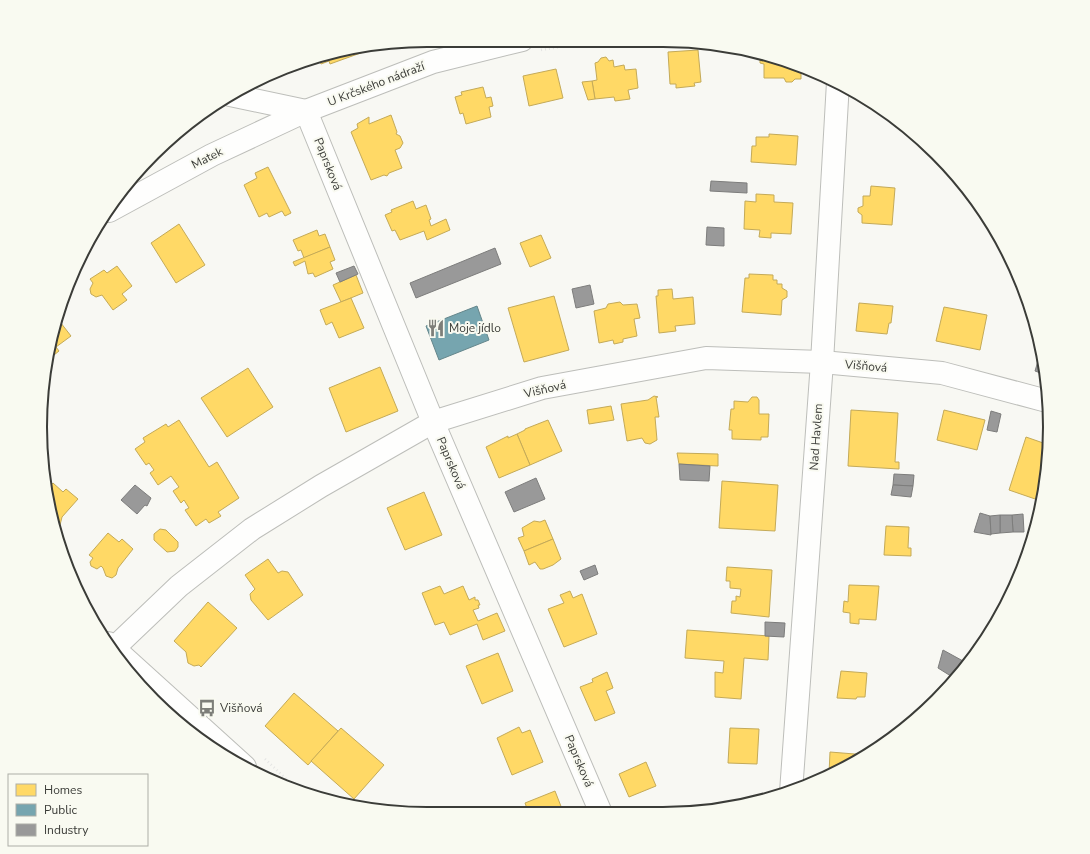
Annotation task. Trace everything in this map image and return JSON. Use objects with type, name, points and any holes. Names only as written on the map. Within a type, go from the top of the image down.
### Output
[{"type":"street","name":"U Krčského nádraží","points":[[306,111],[433,62],[494,47]]},
{"type":"street","name":"Nad Havlem","points":[[792,784],[822,362],[838,90]]},
{"type":"street","points":[[239,97],[306,111]]},
{"type":"street","name":"Matek","points":[[119,206],[212,155],[306,111]]},
{"type":"street","name":"Paprsková","points":[[306,111],[433,422],[598,807]]},
{"type":"street","name":"Višňová","points":[[115,643],[179,586],[252,529],[321,486],[433,422],[542,388],[706,358],[822,362],[942,372],[1042,399]]},
{"type":"street","points":[[126,658],[255,763]]},
{"type":"path","points":[[255,763],[271,773]]},
{"type":"building: Homes","points":[[698,50],[701,82],[694,83],[695,86],[676,88],[676,84],[670,84],[668,52]]},
{"type":"building: Homes","points":[[353,54],[355,55],[330,64],[329,61],[321,64],[320,63],[329,60]]},
{"type":"building: Homes","points":[[606,57],[609,61],[613,60],[614,67],[624,65],[625,70],[636,69],[638,88],[628,90],[630,99],[615,101],[614,97],[595,99],[592,81],[597,80],[595,63],[601,58]]},
{"type":"building: Homes","points":[[760,60],[785,67],[801,73],[801,79],[786,82],[784,78],[764,78],[764,64],[760,63]]},
{"type":"building: Homes","points":[[556,69],[563,98],[529,106],[523,76]]},
{"type":"building: Homes","points":[[592,81],[595,99],[588,100],[582,82]]},
{"type":"building: Homes","points":[[483,87],[486,98],[491,97],[493,106],[489,107],[491,117],[466,124],[463,113],[460,114],[455,97],[462,95],[461,92]]},
{"type":"building: Homes","points":[[391,115],[397,132],[396,134],[400,136],[403,143],[400,148],[395,150],[402,168],[389,173],[387,176],[384,175],[371,180],[351,132],[358,128],[357,124],[369,117],[369,124]]},
{"type":"building: Homes","points":[[769,134],[798,136],[796,165],[751,162],[752,146],[756,146],[756,137],[769,137]]},
{"type":"building: Homes","points":[[268,167],[291,213],[285,216],[282,211],[269,217],[267,213],[259,217],[244,185],[257,178],[255,173]]},
{"type":"building: Homes","points":[[871,186],[895,188],[892,225],[862,223],[862,215],[858,212],[858,208],[863,206],[863,196],[870,196]]},
{"type":"building: Homes","points":[[756,194],[774,195],[774,202],[793,203],[791,234],[771,233],[771,238],[759,237],[760,230],[744,229],[745,201],[756,202]]},
{"type":"building: Homes","points":[[413,201],[416,209],[426,205],[431,219],[429,220],[431,226],[446,219],[450,230],[427,240],[424,231],[400,240],[395,230],[392,231],[385,215],[392,212],[391,210]]},
{"type":"building: Homes","points":[[179,224],[205,265],[176,283],[151,243]]},
{"type":"building: Homes","points":[[317,230],[319,236],[325,234],[330,247],[304,258],[301,250],[298,251],[293,240]]},
{"type":"building: Homes","points":[[541,235],[551,258],[530,267],[520,243]]},
{"type":"building: Homes","points":[[330,247],[335,260],[330,262],[333,269],[315,277],[313,273],[308,274],[305,261],[295,266],[293,262]]},
{"type":"building: Homes","points":[[117,266],[132,286],[122,294],[127,300],[113,310],[102,295],[96,297],[91,294],[90,289],[93,283],[90,279],[104,270],[107,273]]},
{"type":"building: Homes","points":[[749,274],[773,275],[773,280],[777,280],[777,284],[782,284],[782,288],[787,291],[787,297],[782,300],[781,315],[742,312],[745,278],[749,278]]},
{"type":"building: Homes","points":[[356,275],[363,293],[341,302],[333,285]]},
{"type":"building: Homes","points":[[672,289],[673,299],[693,297],[695,324],[675,326],[676,331],[659,333],[656,296],[658,296],[658,290]]},
{"type":"building: Homes","points":[[554,296],[569,350],[524,362],[508,308]]},
{"type":"building: Homes","points":[[351,298],[364,328],[339,338],[332,322],[326,325],[320,310]]},
{"type":"building: Homes","points":[[620,302],[623,305],[637,304],[640,318],[634,319],[637,336],[623,339],[623,342],[614,344],[613,340],[599,343],[594,311],[606,308],[608,304]]},
{"type":"building: Homes","points":[[859,303],[893,306],[891,323],[889,323],[887,334],[856,331]]},
{"type":"building: Homes","points":[[944,307],[987,315],[980,350],[936,341]]},
{"type":"building: Homes","points":[[62,324],[71,336],[56,347],[59,351],[54,355]]},
{"type":"building: Homes","points":[[380,367],[398,411],[346,432],[329,388]]},
{"type":"building: Homes","points":[[248,368],[273,407],[227,437],[201,398]]},
{"type":"building: Homes","points":[[654,396],[658,397],[656,397],[659,417],[655,417],[657,440],[650,444],[645,443],[642,438],[627,441],[621,404],[648,400]]},
{"type":"building: Homes","points":[[752,397],[757,397],[759,400],[759,414],[769,414],[768,437],[761,437],[761,440],[732,439],[732,430],[729,430],[731,409],[734,409],[734,401],[748,402]]},
{"type":"building: Homes","points":[[611,406],[614,420],[589,424],[587,410]]},
{"type":"building: Homes","points":[[851,410],[898,413],[895,462],[899,462],[899,469],[848,466]]},
{"type":"building: Homes","points":[[944,410],[985,420],[977,450],[937,440]]},
{"type":"building: Homes","points":[[179,420],[209,467],[217,462],[239,498],[218,512],[221,516],[209,523],[206,519],[196,526],[185,510],[189,508],[184,500],[181,503],[173,491],[179,487],[171,476],[158,485],[150,473],[154,470],[149,463],[146,465],[135,449],[145,442],[143,438],[166,424],[168,427]]},
{"type":"building: Homes","points":[[548,420],[562,451],[530,465],[517,434],[525,429]]},
{"type":"building: Homes","points":[[517,434],[530,465],[499,478],[486,447],[508,436],[508,438]]},
{"type":"building: Homes","points":[[1026,437],[1042,443],[1040,477],[1036,499],[1009,490]]},
{"type":"building: Homes","points":[[677,453],[718,454],[718,466],[679,464]]},
{"type":"building: Homes","points":[[722,481],[778,485],[775,531],[719,528]]},
{"type":"building: Homes","points":[[53,483],[63,492],[66,489],[78,499],[62,517],[60,525],[54,501],[51,485]]},
{"type":"building: Homes","points":[[424,492],[442,535],[405,550],[387,508]]},
{"type":"building: Homes","points":[[545,520],[553,539],[524,551],[518,538],[524,536],[522,528],[534,521],[540,522]]},
{"type":"building: Homes","points":[[886,526],[909,527],[908,548],[911,548],[911,556],[884,555]]},
{"type":"building: Homes","points":[[160,529],[166,530],[178,542],[178,547],[175,551],[167,552],[154,540],[154,534]]},
{"type":"building: Homes","points":[[108,533],[119,542],[122,539],[133,549],[118,568],[116,575],[112,578],[106,576],[101,566],[97,569],[91,566],[90,562],[93,558],[89,555]]},
{"type":"building: Homes","points":[[553,539],[561,559],[553,565],[543,569],[540,569],[535,562],[529,565],[524,551]]},
{"type":"building: Homes","points":[[268,559],[278,573],[282,571],[288,572],[303,595],[268,620],[251,600],[250,594],[255,589],[245,575]]},
{"type":"building: Homes","points":[[727,567],[772,570],[769,617],[731,613],[732,601],[736,601],[736,596],[740,597],[741,589],[730,588],[730,581],[726,581]]},
{"type":"building: Homes","points":[[849,585],[879,586],[876,620],[859,619],[859,624],[850,623],[850,613],[843,612],[844,601],[848,602]]},
{"type":"building: Homes","points":[[440,586],[444,594],[463,586],[469,600],[475,597],[475,600],[478,600],[480,605],[478,605],[479,608],[473,610],[478,621],[497,613],[505,631],[483,640],[477,624],[450,635],[444,622],[435,625],[422,593]]},
{"type":"building: Homes","points":[[570,591],[573,598],[582,594],[597,634],[564,647],[548,609],[564,603],[560,595]]},
{"type":"building: Homes","points":[[208,602],[237,628],[201,667],[199,665],[194,666],[188,663],[186,652],[174,641]]},
{"type":"building: Homes","points":[[687,630],[769,636],[768,660],[744,658],[741,699],[715,697],[715,672],[723,673],[724,661],[685,658]]},
{"type":"building: Homes","points":[[498,653],[513,691],[482,704],[466,666]]},
{"type":"building: Homes","points":[[841,671],[867,673],[865,697],[857,697],[856,699],[837,698]]},
{"type":"building: Homes","points":[[607,672],[613,688],[606,691],[615,713],[595,721],[580,687],[593,682],[592,679]]},
{"type":"building: Homes","points":[[294,693],[338,731],[308,765],[265,726]]},
{"type":"building: Homes","points":[[519,727],[522,733],[530,730],[543,762],[512,775],[497,738]]},
{"type":"building: Homes","points":[[341,728],[384,765],[354,799],[311,761]]},
{"type":"building: Homes","points":[[730,728],[759,729],[757,764],[728,763]]},
{"type":"building: Homes","points":[[830,752],[856,754],[853,756],[829,769]]},
{"type":"building: Homes","points":[[646,762],[656,786],[629,797],[619,774]]},
{"type":"building: Homes","points":[[555,791],[561,807],[526,807],[525,803]]},
{"type":"building: Public","points":[[477,306],[489,340],[439,360],[426,326]]},
{"type":"building: Industry","points":[[711,181],[747,183],[747,193],[710,191]]},
{"type":"building: Industry","points":[[707,227],[724,228],[724,246],[706,245]]},
{"type":"building: Industry","points":[[495,248],[501,264],[416,298],[410,283]]},
{"type":"building: Industry","points":[[354,266],[358,274],[340,282],[336,273]]},
{"type":"building: Industry","points":[[590,285],[594,304],[576,308],[572,289]]},
{"type":"building: Industry","points":[[1038,362],[1039,373],[1035,371]]},
{"type":"building: Industry","points":[[991,411],[1001,414],[997,432],[987,430]]},
{"type":"building: Industry","points":[[679,464],[710,466],[709,481],[680,480]]},
{"type":"building: Industry","points":[[894,474],[914,475],[913,486],[893,485]]},
{"type":"building: Industry","points":[[536,478],[545,499],[514,512],[505,492]]},
{"type":"building: Industry","points":[[135,485],[151,498],[147,506],[145,505],[137,514],[121,500]]},
{"type":"building: Industry","points":[[893,485],[913,486],[911,497],[891,495]]},
{"type":"building: Industry","points":[[980,513],[990,516],[991,535],[974,532]]},
{"type":"building: Industry","points":[[1023,514],[1024,532],[1013,532],[1012,515]]},
{"type":"building: Industry","points":[[1000,515],[1012,515],[1013,532],[1000,533]]},
{"type":"building: Industry","points":[[1000,515],[1000,533],[991,534],[990,516]]},
{"type":"building: Industry","points":[[595,565],[598,574],[584,580],[580,571]]},
{"type":"building: Industry","points":[[765,622],[785,623],[784,637],[765,636]]},
{"type":"building: Industry","points":[[943,650],[962,661],[951,676],[938,668]]},
{"type":"place","name":"Moje jídlo","points":[[436,328]]},
{"type":"place","name":"Višňová","points":[[207,708]]}]
